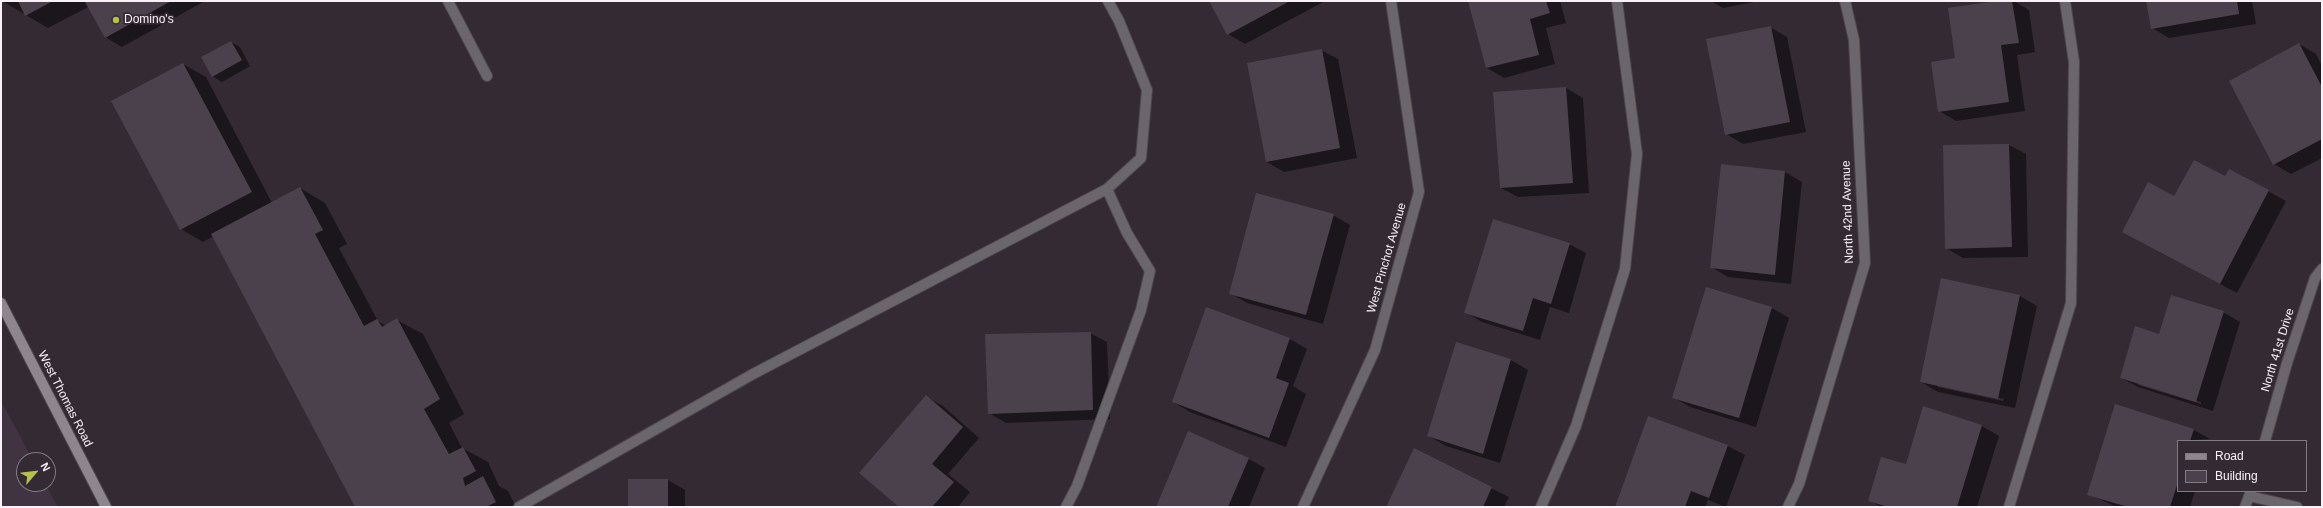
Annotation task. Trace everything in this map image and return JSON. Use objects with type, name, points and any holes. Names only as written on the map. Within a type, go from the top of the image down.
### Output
[{"type":"main road","name":"West Thomas Road","points":[[1,303],[106,507]]},
{"type":"street","points":[[448,1],[487,76]]},
{"type":"street","points":[[519,507],[753,374],[1107,189],[1141,158],[1147,90],[1119,21],[1108,1]]},
{"type":"street","name":"West Pinchot Avenue","points":[[1303,507],[1375,350],[1419,192],[1391,1]]},
{"type":"street","points":[[1541,507],[1576,426],[1625,269],[1637,154],[1617,1]]},
{"type":"street","name":"North 42nd Avenue","points":[[1788,507],[1799,484],[1865,263],[1854,40],[1845,1]]},
{"type":"street","points":[[2009,507],[2071,303],[2074,62],[2065,1]]},
{"type":"street","points":[[1066,507],[1077,486],[1141,310],[1150,271],[1127,233],[1107,189]]},
{"type":"street","name":"North 41st Drive","points":[[2265,440],[2287,363],[2312,285],[2322,269]]},
{"type":"street","points":[[2245,507],[2250,494],[2297,507]]},
{"type":"shaded area","points":[[1,401],[29,452],[16,452],[16,492],[50,492],[58,507],[1,507]]},
{"type":"building","points":[[18,1],[53,1],[25,16]]},
{"type":"building","name":"Domino's","points":[[171,1],[105,38],[85,2]]},
{"type":"building","points":[[1209,1],[1290,1],[1227,35]]},
{"type":"building","points":[[1468,1],[1546,1],[1550,13],[1530,19],[1539,55],[1486,68]]},
{"type":"building","points":[[1996,1],[2012,1],[2019,43],[2001,45],[2009,102],[1938,112],[1931,62],[1955,58],[1948,8]]},
{"type":"building","points":[[2146,1],[2237,1],[2239,14],[2151,29]]},
{"type":"building","points":[[1771,26],[1790,122],[1725,135],[1706,39]]},
{"type":"building","points":[[231,41],[242,60],[212,77],[201,57]]},
{"type":"building","points":[[2299,43],[2322,87],[2322,139],[2273,165],[2229,81]]},
{"type":"building","points":[[1322,49],[1340,148],[1266,162],[1247,63]]},
{"type":"building","points":[[183,63],[252,192],[180,230],[111,101]]},
{"type":"building","points":[[1566,87],[1573,183],[1500,188],[1493,92]]},
{"type":"building","points":[[2009,144],[2012,247],[1945,249],[1943,145]]},
{"type":"building","points":[[2194,160],[2225,176],[2229,169],[2269,190],[2220,284],[2122,232],[2148,182],[2174,196]]},
{"type":"building","points":[[1721,164],[1785,171],[1775,275],[1710,268]]},
{"type":"building","points":[[300,187],[323,230],[315,234],[364,326],[377,319],[382,327],[397,318],[440,399],[424,409],[449,454],[463,447],[476,471],[463,478],[465,486],[483,476],[496,502],[486,507],[355,507],[211,234]]},
{"type":"building","points":[[1256,193],[1334,214],[1306,315],[1229,294]]},
{"type":"building","points":[[1493,219],[1570,243],[1551,304],[1533,298],[1523,331],[1464,313]]},
{"type":"building","points":[[1941,278],[2020,295],[1998,399],[1920,382]]},
{"type":"building","points":[[1706,287],[1772,307],[1739,418],[1672,398]]},
{"type":"building","points":[[2171,295],[2224,311],[2196,402],[2120,378],[2135,326],[2159,334]]},
{"type":"building","points":[[1206,307],[1290,338],[1276,378],[1289,383],[1269,438],[1172,402]]},
{"type":"building","points":[[1091,332],[1093,410],[988,414],[985,334]]},
{"type":"building","points":[[1456,342],[1511,359],[1483,454],[1427,436]]},
{"type":"building","points":[[926,395],[963,427],[932,464],[954,482],[932,507],[899,507],[859,473]]},
{"type":"building","points":[[2115,404],[2194,429],[2190,440],[2177,440],[2177,485],[2170,507],[2128,507],[2087,495]]},
{"type":"building","points":[[1923,406],[1982,425],[1957,507],[1888,507],[1868,501],[1881,457],[1906,464]]},
{"type":"building","points":[[1648,416],[1728,445],[1709,498],[1691,491],[1685,507],[1615,507]]},
{"type":"building","points":[[1188,431],[1249,458],[1228,507],[1156,507]]},
{"type":"building","points":[[1414,448],[1492,487],[1483,507],[1386,507]]},
{"type":"building","points":[[628,479],[668,479],[668,507],[628,507]]},
{"type":"place","name":"Domino's","points":[[116,20]]}]
